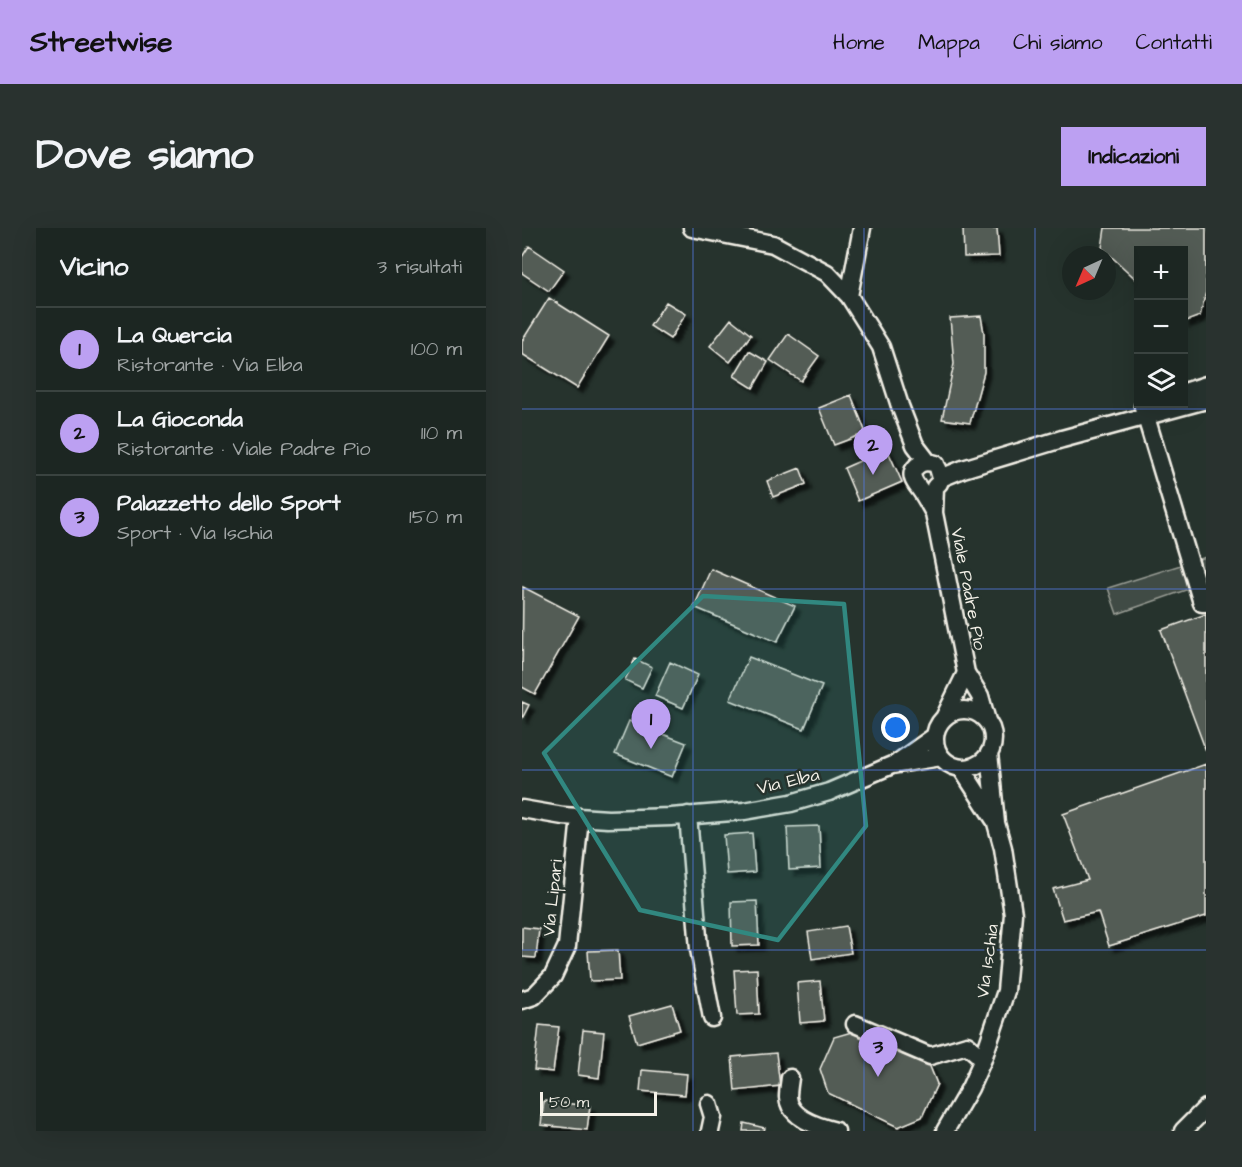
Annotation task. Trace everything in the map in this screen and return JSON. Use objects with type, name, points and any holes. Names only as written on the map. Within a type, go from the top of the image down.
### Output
[{"type":"street","name":"Viale Padre Pio","points":[[692,228],[773,244],[827,273],[849,296],[881,347],[900,406],[929,474],[934,513],[966,673],[980,696],[987,721]]},
{"type":"street","points":[[849,296],[862,228]]},
{"type":"street","points":[[1188,391],[1206,385]]},
{"type":"street","points":[[929,474],[963,468],[1062,439],[1146,409],[1206,400]]},
{"type":"street","points":[[1146,409],[1202,603],[1206,603]]},
{"type":"street","name":"Viale Padre Pio","points":[[945,716],[966,673]]},
{"type":"street","points":[[959,710],[967,710],[981,715],[987,721],[991,727],[993,742],[982,762],[975,766],[961,768],[941,757],[935,743],[935,736],[936,728],[945,716],[959,710]]},
{"type":"street","name":"Via Elba","points":[[522,809],[563,816],[608,819],[688,816],[744,811],[791,803],[829,792],[892,765],[935,736]]},
{"type":"street","name":"Via Ischia","points":[[945,1131],[970,1088],[983,1059],[1006,991],[1013,914],[1003,848],[996,823],[989,753]]},
{"type":"street","name":"Via Elba","points":[[892,765],[941,757]]},
{"type":"street","name":"Via Ischia","points":[[961,768],[996,823]]},
{"type":"street","points":[[688,816],[699,950],[712,1018]]},
{"type":"street","name":"Via Lipari","points":[[522,1000],[534,996],[553,976],[567,946],[580,817]]},
{"type":"street","points":[[855,1024],[930,1056],[967,1045],[983,1059]]},
{"type":"street","points":[[790,1078],[788,1100],[796,1113],[818,1126],[836,1131]]},
{"type":"street","points":[[709,1104],[713,1117],[710,1131]]},
{"type":"street","points":[[1183,1131],[1205,1111]]},
{"type":"highlighted area","points":[[703,596],[844,604],[866,826],[778,940],[640,910],[544,753]]},
{"type":"shaded area","points":[[1206,557],[1206,583],[1117,614],[1108,588]]},
{"type":"building","points":[[963,228],[997,228],[999,256],[964,257]]},
{"type":"building","points":[[1105,228],[1206,228],[1206,292],[1200,316],[1188,320],[1188,246],[1134,246],[1134,277],[1116,261],[1116,246],[1102,246]]},
{"type":"building","points":[[529,246],[564,270],[549,291],[522,273],[522,257]]},
{"type":"building","points":[[549,298],[609,336],[577,388],[522,354],[522,341]]},
{"type":"building","points":[[666,302],[686,314],[670,339],[650,326]]},
{"type":"building","points":[[981,316],[984,333],[984,372],[970,423],[942,419],[954,364],[950,318]]},
{"type":"building","points":[[731,319],[751,335],[730,362],[710,346]]},
{"type":"building","points":[[788,334],[819,356],[801,381],[770,360]]},
{"type":"building","points":[[749,351],[768,362],[753,388],[734,376]]},
{"type":"building","points":[[851,395],[866,433],[834,445],[819,408]]},
{"type":"building","points":[[887,449],[902,482],[858,501],[844,468]]},
{"type":"building","points":[[800,468],[806,484],[773,497],[767,481]]},
{"type":"building","points":[[711,569],[795,606],[777,642],[694,607]]},
{"type":"building","points":[[523,587],[579,616],[535,694],[522,687]]},
{"type":"building","points":[[1206,614],[1206,751],[1161,630]]},
{"type":"building","points":[[749,657],[822,686],[804,729],[730,700]]},
{"type":"building","points":[[635,659],[652,667],[642,688],[625,680]]},
{"type":"building","points":[[670,662],[698,675],[683,708],[655,696]]},
{"type":"building","points":[[522,702],[529,705],[522,719]]},
{"type":"building","points":[[629,721],[686,743],[672,777],[615,754]]},
{"type":"building","points":[[1206,764],[1206,916],[1109,946],[1098,912],[1063,920],[1053,889],[1088,880],[1063,814]]},
{"type":"building","points":[[819,826],[821,868],[789,870],[787,827]]},
{"type":"building","points":[[752,833],[755,872],[727,874],[724,835]]},
{"type":"building","points":[[757,901],[759,945],[732,946],[731,902]]},
{"type":"building","points":[[846,926],[851,953],[812,959],[808,932]]},
{"type":"building","points":[[522,927],[539,929],[536,958],[522,957]]},
{"type":"building","points":[[618,950],[620,980],[590,981],[588,951]]},
{"type":"building","points":[[757,969],[759,1014],[737,1015],[734,970]]},
{"type":"building","points":[[820,981],[824,1021],[800,1023],[797,983]]},
{"type":"building","points":[[672,1004],[680,1030],[637,1043],[629,1016]]},
{"type":"building","points":[[539,1025],[559,1027],[553,1072],[534,1070]]},
{"type":"building","points":[[583,1030],[604,1032],[599,1078],[578,1075]]},
{"type":"building","points":[[855,1031],[929,1064],[937,1084],[922,1117],[898,1127],[828,1093],[820,1069],[834,1037]]},
{"type":"building","points":[[776,1053],[780,1086],[735,1091],[732,1057]]},
{"type":"building","points":[[642,1070],[687,1074],[685,1095],[640,1091]]},
{"type":"building","points":[[544,1101],[590,1106],[587,1130],[541,1125]]},
{"type":"building","points":[[744,1123],[765,1128],[764,1131],[743,1131]]},
{"type":"place","name":"La Gioconda","points":[[873,475]]},
{"type":"place","name":"La Quercia","points":[[651,749]]},
{"type":"place","name":"Palazzetto dello Sport","points":[[878,1077]]}]
